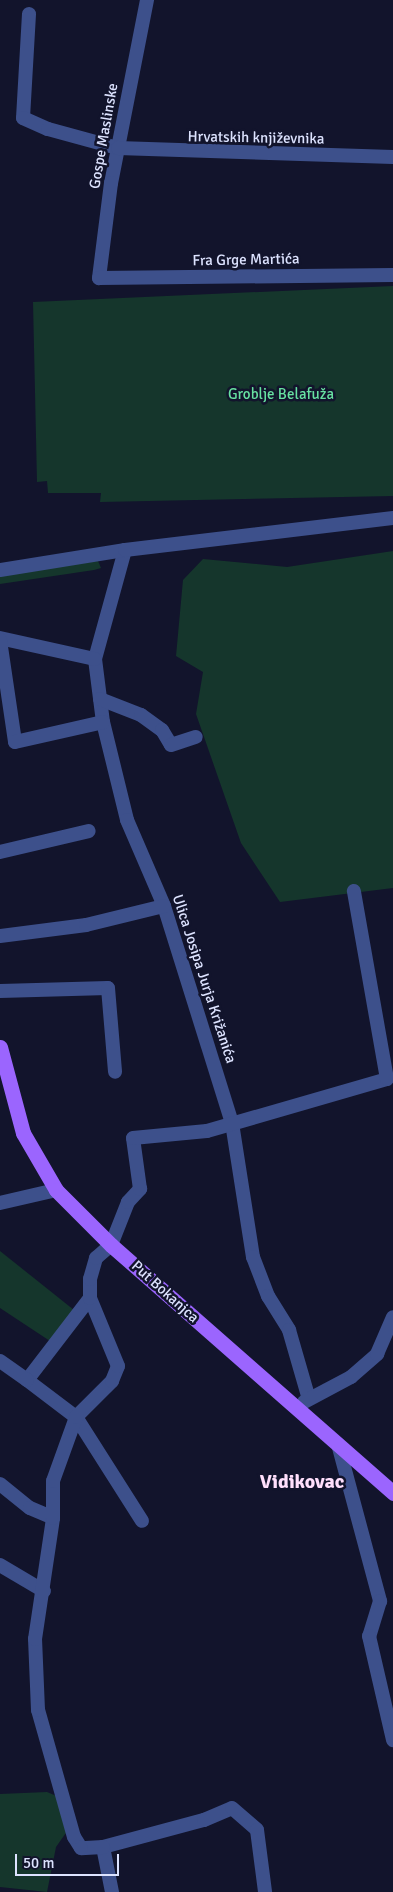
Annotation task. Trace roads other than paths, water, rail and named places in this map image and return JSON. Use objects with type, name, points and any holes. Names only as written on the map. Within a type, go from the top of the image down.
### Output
[{"type":"main road","name":"Put Bokanjca","points":[[0,1047],[23,1133],[56,1190],[111,1245],[393,1493]]},
{"type":"street","name":"Gospe Maslinske","points":[[99,278],[118,148],[147,0]]},
{"type":"street","name":"Hrvatskih književnika","points":[[29,14],[23,118],[118,148],[393,157]]},
{"type":"street","name":"Fra Grge Martića","points":[[99,278],[393,275]]},
{"type":"street","points":[[0,570],[125,550],[393,518]]},
{"type":"street","name":"Ulica Josipa Jurja Križanića","points":[[125,550],[95,659],[103,722],[127,820],[164,906],[232,1122],[253,1257],[268,1296],[289,1330],[308,1396]]},
{"type":"street","points":[[95,659],[0,639],[15,742],[103,722]]},
{"type":"street","points":[[100,699],[141,715],[162,730],[171,745],[196,737]]},
{"type":"street","points":[[0,852],[90,831]]},
{"type":"street","points":[[27,1380],[90,1298],[96,1258],[111,1245],[128,1202],[140,1189],[133,1138],[207,1131],[232,1122],[390,1080],[354,891]]},
{"type":"street","points":[[0,936],[86,924],[164,906]]},
{"type":"street","points":[[0,991],[108,988],[115,1072]]},
{"type":"street","points":[[0,1203],[56,1190]]},
{"type":"street","points":[[90,1298],[118,1366],[112,1381],[76,1417],[53,1481],[53,1518],[44,1591],[35,1639],[38,1710],[74,1837],[81,1848],[103,1847],[204,1820],[232,1808],[257,1830],[265,1892]]},
{"type":"street","points":[[298,1410],[308,1396],[351,1377],[377,1354],[393,1317]]},
{"type":"street","points":[[0,1361],[76,1417],[142,1521]]},
{"type":"street","points":[[338,1444],[380,1601],[369,1636],[387,1691],[393,1740]]},
{"type":"street","points":[[0,1484],[30,1508],[53,1518]]},
{"type":"street","points":[[0,1565],[44,1591]]},
{"type":"street","points":[[103,1847],[112,1892]]},
{"type":"district","name":"Vidikovac","points":[[302,1481]]},
{"type":"park label","name":"Groblje Belafuža","points":[[281,395]]}]
